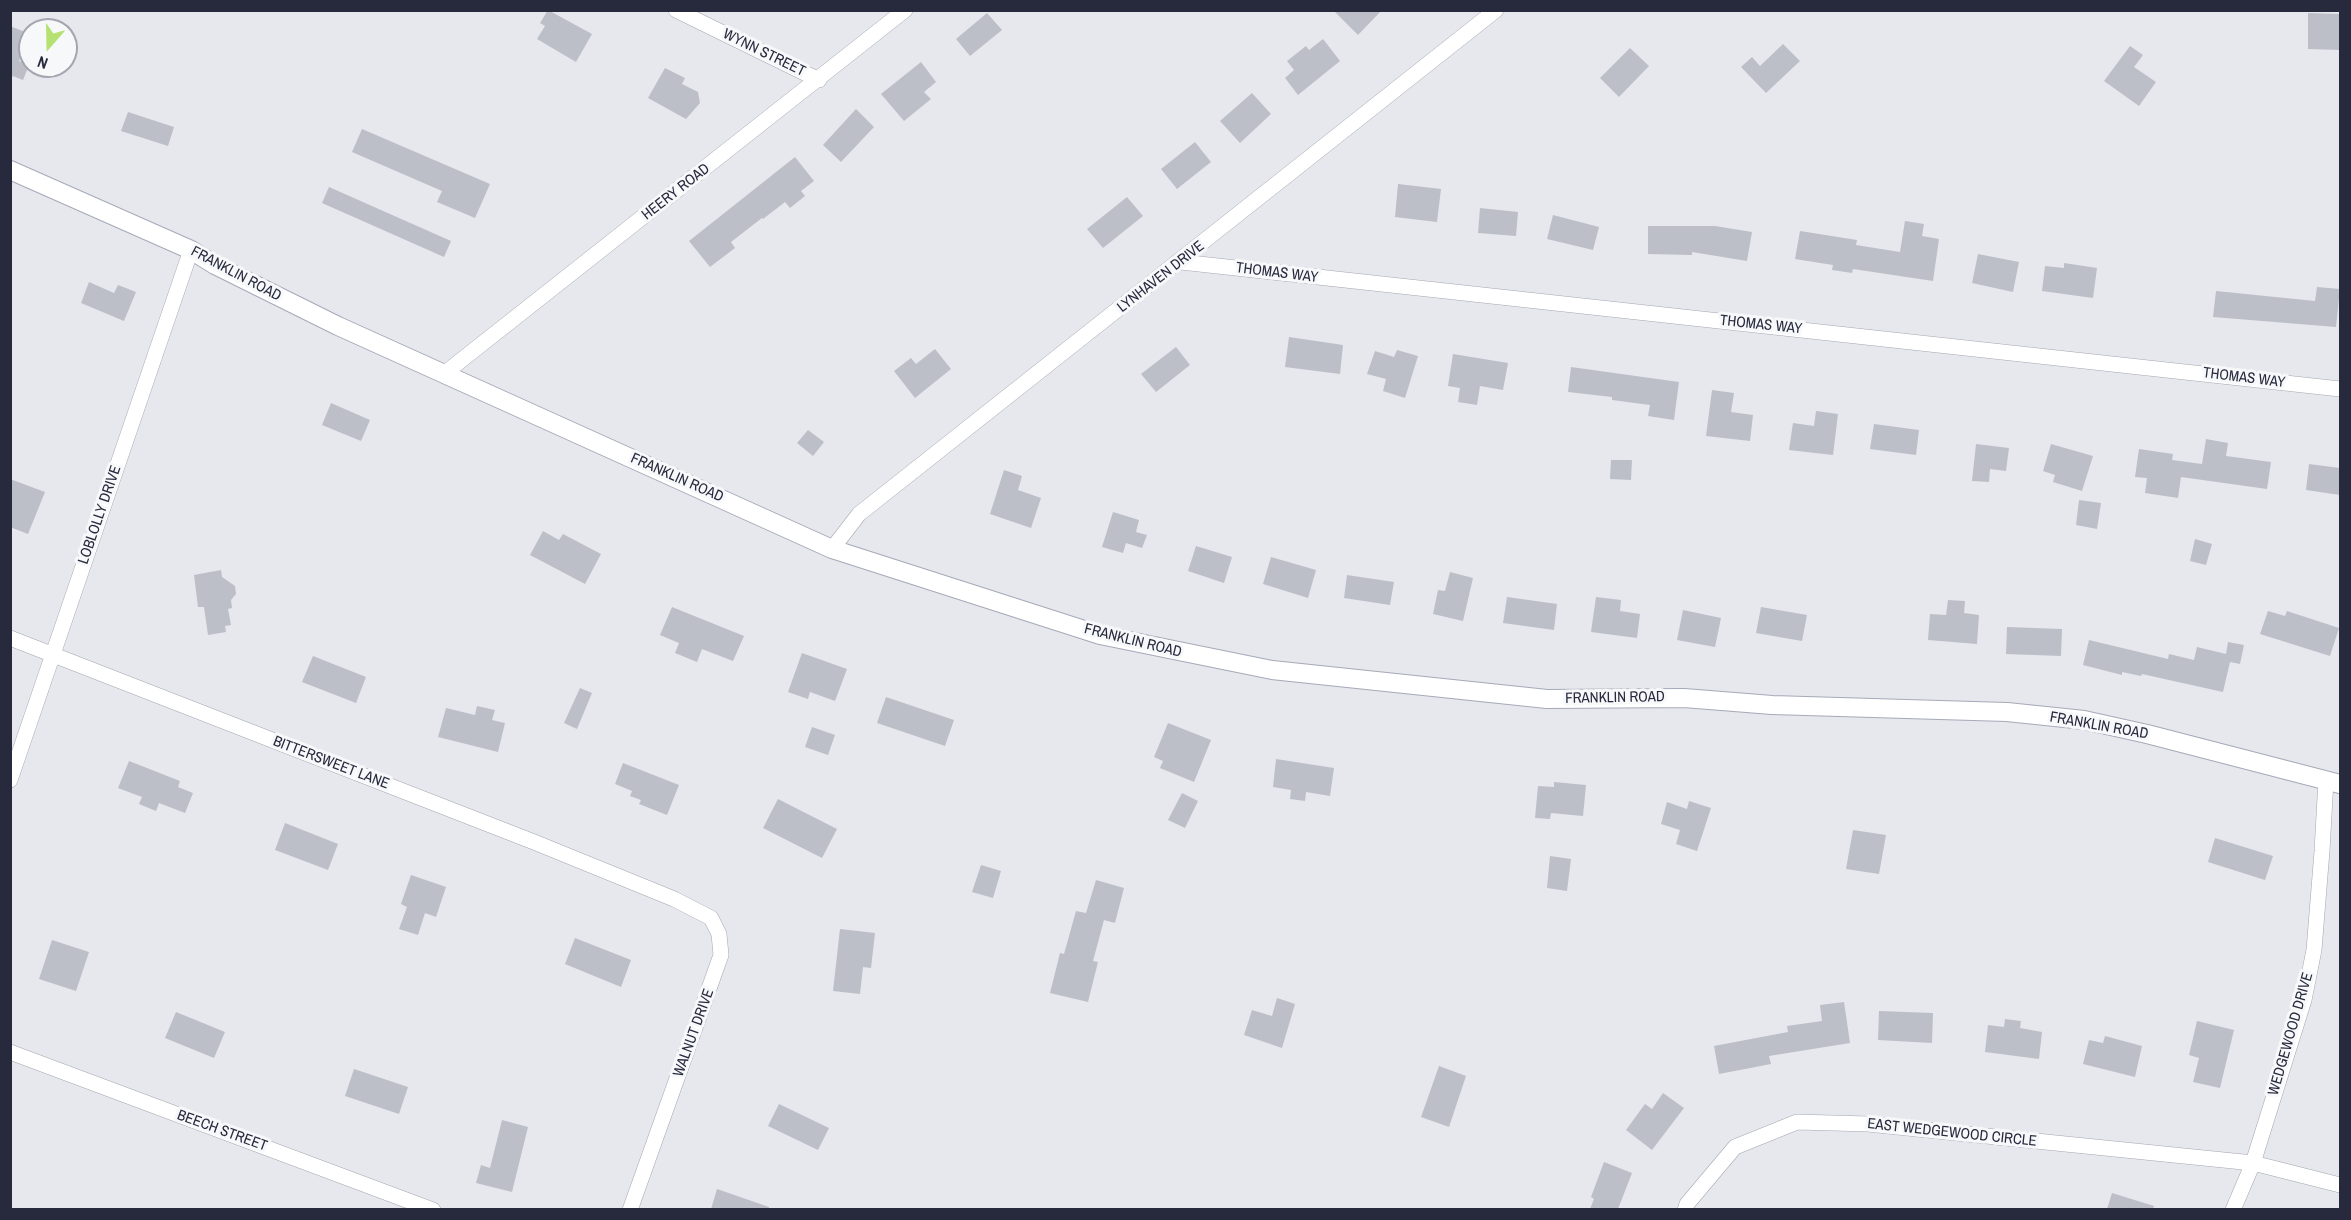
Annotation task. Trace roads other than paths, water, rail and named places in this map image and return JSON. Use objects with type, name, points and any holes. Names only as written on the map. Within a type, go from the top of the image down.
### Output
[{"type":"main road","name":"FRANKLIN ROAD","points":[[10,170],[191,250],[215,265],[338,326],[832,549],[1100,635],[1183,654],[1272,670],[1547,699],[1684,698],[1772,705],[1917,707],[2007,712],[2084,720],[2333,782]]},
{"type":"street","name":"WYNN STREET","points":[[676,10],[819,80]]},
{"type":"street","name":"HEERY ROAD","points":[[445,373],[905,10]]},
{"type":"street","name":"LYNHAVEN DRIVE","points":[[832,549],[859,514],[1181,262],[1496,10]]},
{"type":"street","name":"LOBLOLLY DRIVE","points":[[10,780],[191,250]]},
{"type":"street","name":"THOMAS WAY","points":[[1181,262],[2340,389]]},
{"type":"street","name":"BITTERSWEET LANE","points":[[10,638],[651,890]]},
{"type":"street","name":"WEDGEWOOD DRIVE","points":[[2233,1209],[2253,1163],[2304,1000],[2314,950],[2322,851],[2333,782]]},
{"type":"street","name":"WALNUT DRIVE","points":[[630,1209],[721,955],[719,934],[711,918],[651,890]]},
{"type":"street","name":"BEECH STREET","points":[[10,1052],[433,1209]]},
{"type":"street","name":"EAST WEDGEWOOD CIRCLE","points":[[1685,1209],[1735,1147],[1797,1122],[1868,1124],[2253,1163],[2340,1185]]}]
